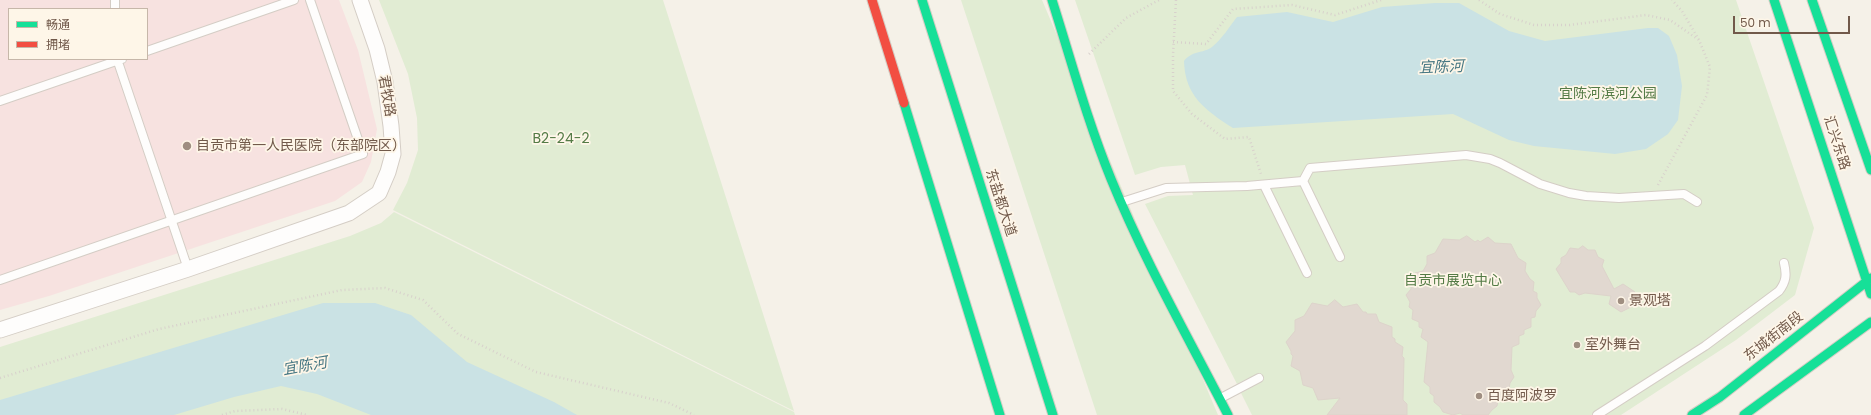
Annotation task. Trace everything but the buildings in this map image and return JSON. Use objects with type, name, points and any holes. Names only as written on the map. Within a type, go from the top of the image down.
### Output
[{"type":"main road","points":[[863,0],[885,43]]},
{"type":"main road","points":[[872,0],[1000,415]]},
{"type":"main road","name":"东盐都大道","points":[[922,0],[1053,415]]},
{"type":"main road","points":[[1052,0],[1105,162],[1121,203],[1228,415]]},
{"type":"main road","name":"汇兴东路","points":[[1774,0],[1869,280],[1871,294]]},
{"type":"main road","name":"汇兴东路","points":[[1812,0],[1871,170]]},
{"type":"main road","name":"东城街南段","points":[[1692,415],[1720,397],[1869,280]]},
{"type":"main road","points":[[1744,415],[1871,322]]},
{"type":"street","name":"君牧路","points":[[188,269],[349,213],[379,193],[388,172],[393,154],[392,126],[385,82],[377,49],[360,0]]},
{"type":"street","points":[[0,330],[188,269]]},
{"type":"lane","points":[[148,50],[294,0]]},
{"type":"lane","points":[[0,280],[363,154],[310,0]]},
{"type":"lane","points":[[0,101],[119,60],[188,269]]},
{"type":"lane","points":[[1303,181],[1310,168],[1466,155],[1495,161],[1540,184],[1569,193],[1605,197],[1684,194],[1697,202]]},
{"type":"lane","points":[[1121,203],[1166,188],[1264,185],[1303,181]]},
{"type":"lane","points":[[1303,181],[1340,257]]},
{"type":"lane","points":[[1264,185],[1307,274]]},
{"type":"lane","points":[[1597,415],[1705,346],[1779,291],[1786,280],[1784,263]]},
{"type":"lane","points":[[1220,399],[1259,378]]},
{"type":"path","points":[[1074,68],[1126,18],[1159,0]]},
{"type":"path","points":[[1176,0],[1173,42],[1173,91],[1192,114],[1225,138],[1249,136],[1264,185]]},
{"type":"path","points":[[1173,42],[1206,44],[1233,9],[1292,5],[1335,15],[1381,0]]},
{"type":"path","points":[[1479,0],[1500,14],[1534,26],[1570,25],[1646,15],[1670,20],[1699,40]]},
{"type":"path","points":[[1653,196],[1665,169],[1707,94],[1710,67],[1699,40],[1682,11],[1672,0]]},
{"type":"path","points":[[0,378],[159,329],[342,290],[385,288],[423,300],[458,334],[536,372],[669,403],[694,415]]},
{"type":"path","points":[[222,415],[235,411],[282,409],[307,415]]},
{"type":"shaded area","name":"自贡市第一人民医院（东部院区）","points":[[0,0],[339,0],[358,50],[377,129],[371,162],[362,182],[335,201],[49,296],[0,310]]},
{"type":"green space","name":"B2-24-2","points":[[379,0],[663,0],[794,411],[393,210],[407,183],[418,150],[417,118],[408,74]]},
{"type":"green space","points":[[961,0],[1042,0],[1218,415],[1097,415]]},
{"type":"green space","points":[[1075,0],[1736,0],[1814,228],[1795,295],[1736,340],[1621,415],[1252,415],[1241,393],[1248,389],[1245,380],[1237,384],[1145,204],[1168,196],[1193,195],[1185,165],[1161,167],[1135,175]]},
{"type":"green space","points":[[394,212],[794,412],[795,415],[0,415],[0,347],[350,236],[381,223]]},
{"type":"water","name":"宜陈河","points":[[1435,3],[1459,3],[1509,31],[1545,41],[1658,28],[1669,36],[1677,55],[1682,86],[1678,120],[1668,134],[1646,149],[1615,154],[1534,146],[1509,140],[1453,114],[1233,128],[1205,108],[1198,101],[1188,84],[1184,61],[1191,55],[1205,51],[1216,44],[1237,17],[1287,12],[1333,22],[1382,7]]},
{"type":"water","name":"宜陈河","points":[[323,303],[375,303],[411,315],[467,362],[554,402],[577,415],[371,415],[317,394],[281,386],[234,397],[174,415],[0,415],[0,400]]},
{"type":"traffic: fast","points":[[922,0],[1053,415]]},
{"type":"traffic: fast","points":[[1052,0],[1087,112],[1111,179],[1152,269],[1228,415]]},
{"type":"traffic: fast","points":[[1774,0],[1871,294]]},
{"type":"traffic: fast","points":[[1812,0],[1871,170]]},
{"type":"traffic: fast","points":[[904,103],[1000,415]]},
{"type":"traffic: fast","points":[[1692,415],[1720,397],[1871,278]]},
{"type":"traffic: fast","points":[[1744,415],[1871,322]]},
{"type":"traffic: jam","points":[[872,0],[904,103]]},
{"type":"place","name":"自贡市第一人民医院（东部院区）","points":[[187,146]]},
{"type":"place","name":"景观塔","points":[[1621,301]]},
{"type":"place","name":"室外舞台","points":[[1577,345]]},
{"type":"place","name":"百度阿波罗","points":[[1479,396]]},
{"type":"park label","name":"宜陈河滨河公园","points":[[1608,94]]},
{"type":"park label","name":"自贡市展览中心","points":[[1453,281]]}]
